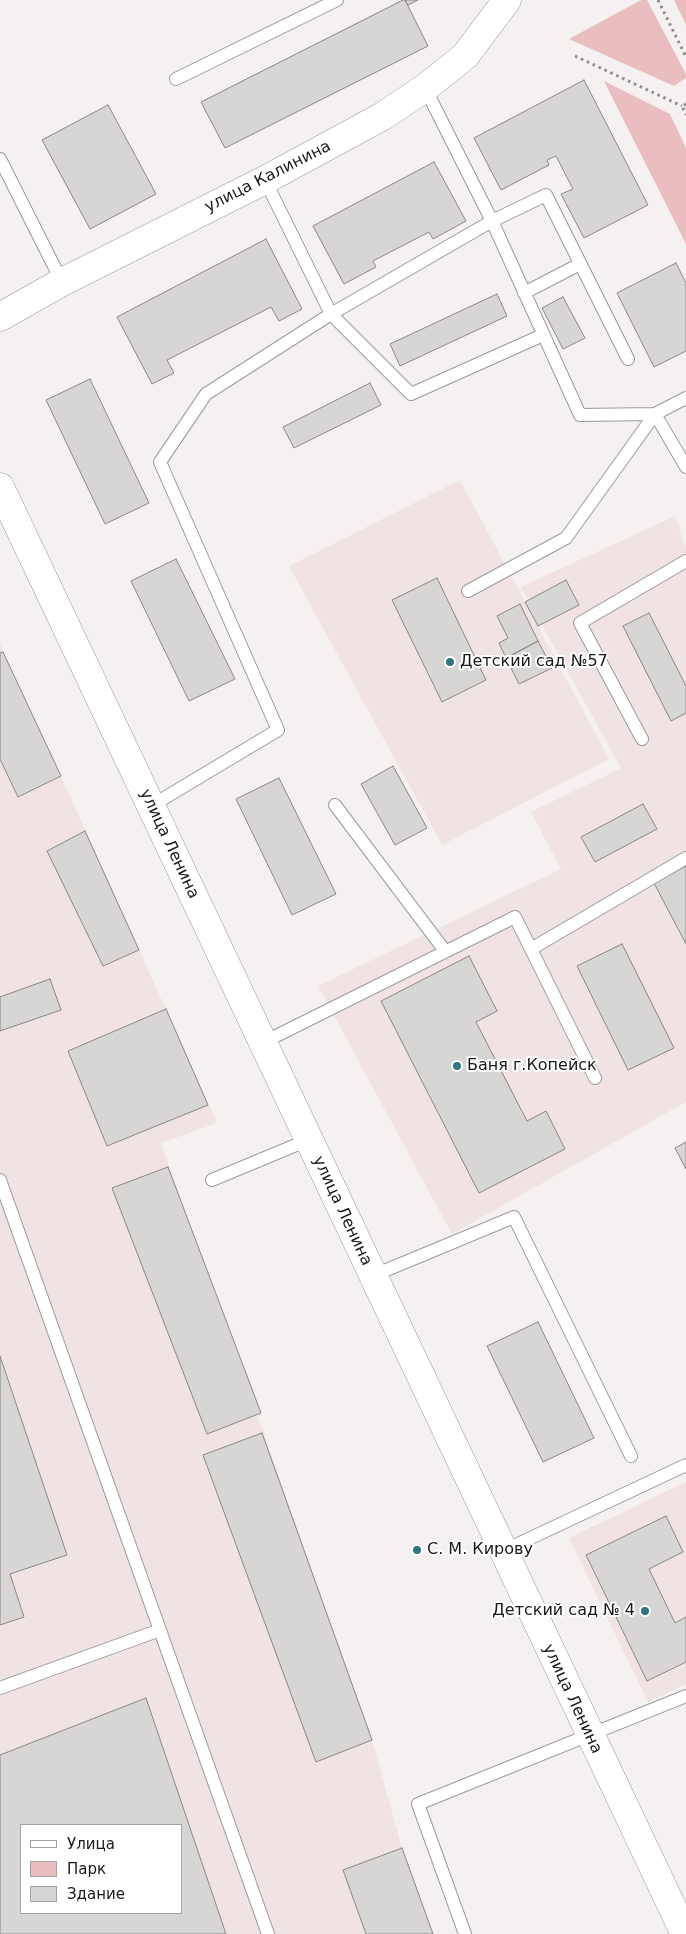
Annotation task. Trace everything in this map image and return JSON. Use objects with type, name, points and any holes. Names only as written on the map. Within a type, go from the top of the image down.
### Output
[{"type":"street","name":"улица Калинина","points":[[0,317],[62,282],[265,180],[383,116],[425,88],[465,56],[507,0]]},
{"type":"street","name":"улица Ленина","points":[[0,487],[589,1736],[685,1934]]},
{"type":"lane","points":[[176,79],[337,0]]},
{"type":"lane","points":[[425,88],[492,221],[580,415],[655,414],[686,398]]},
{"type":"lane","points":[[0,159],[62,282]]},
{"type":"lane","points":[[265,180],[331,314],[411,394],[543,335]]},
{"type":"lane","points":[[151,806],[278,730],[160,462],[206,394],[331,314],[492,221],[546,195],[628,359]]},
{"type":"lane","points":[[524,293],[580,264]]},
{"type":"lane","points":[[655,414],[686,467]]},
{"type":"lane","points":[[468,592],[566,538],[655,414]]},
{"type":"lane","points":[[642,739],[580,623],[686,561]]},
{"type":"lane","points":[[336,805],[445,951]]},
{"type":"lane","points":[[532,949],[686,858]]},
{"type":"lane","points":[[262,1043],[515,917],[595,1078]]},
{"type":"lane","points":[[212,1180],[308,1140]]},
{"type":"lane","points":[[0,1180],[268,1934]]},
{"type":"lane","points":[[372,1276],[514,1217],[631,1456]]},
{"type":"lane","points":[[503,1551],[686,1465]]},
{"type":"lane","points":[[0,1688],[160,1630]]},
{"type":"lane","points":[[465,1934],[418,1804],[686,1696]]},
{"type":"path","points":[[658,0],[686,56]]},
{"type":"path","points":[[575,56],[684,106],[686,115]]},
{"type":"shaded area","name":"Детский сад №57","points":[[460,480],[609,759],[442,845],[289,566]]},
{"type":"shaded area","points":[[675,516],[686,549],[686,1102],[452,1234],[318,986],[561,869],[531,812],[621,768],[521,587]]},
{"type":"shaded area","points":[[0,642],[217,1123],[161,1143],[372,1740],[402,1848],[433,1934],[0,1934]]},
{"type":"shaded area","name":"Детский сад № 4","points":[[686,1482],[686,1684],[648,1702],[569,1538]]},
{"type":"green space","points":[[641,0],[647,0],[686,74],[686,78],[674,86],[569,39]]},
{"type":"green space","points":[[674,0],[686,0],[686,25]]},
{"type":"green space","points":[[604,81],[670,114],[686,148],[686,244]]},
{"type":"building","points":[[405,0],[428,46],[225,148],[201,102]]},
{"type":"building","points":[[405,0],[418,0],[408,5]]},
{"type":"building","points":[[584,80],[648,205],[584,238],[561,194],[573,189],[556,156],[547,160],[549,165],[501,190],[474,138]]},
{"type":"building","points":[[108,105],[156,194],[90,229],[42,140]]},
{"type":"building","points":[[434,162],[466,221],[433,239],[429,232],[373,261],[376,267],[344,284],[313,226]]},
{"type":"building","points":[[266,239],[302,309],[279,321],[271,307],[167,360],[174,373],[152,384],[117,317]]},
{"type":"building","points":[[676,263],[686,283],[686,351],[654,367],[617,293]]},
{"type":"building","points":[[497,294],[507,316],[400,366],[390,344]]},
{"type":"building","points":[[563,297],[585,338],[563,349],[542,308]]},
{"type":"building","points":[[90,379],[149,503],[105,524],[46,400]]},
{"type":"building","points":[[370,383],[381,405],[294,448],[283,427]]},
{"type":"building","points":[[176,559],[235,679],[189,701],[131,581]]},
{"type":"building","points":[[437,578],[486,680],[442,702],[392,600]]},
{"type":"building","points":[[566,580],[579,605],[538,626],[525,602]]},
{"type":"building","points":[[520,604],[538,641],[506,658],[499,643],[508,638],[497,616]]},
{"type":"building","points":[[649,613],[686,686],[686,713],[671,721],[623,626]]},
{"type":"building","points":[[538,641],[552,668],[519,684],[506,658]]},
{"type":"building","points":[[3,652],[61,776],[18,797],[0,759],[0,653]]},
{"type":"building","points":[[393,766],[427,828],[395,845],[361,784]]},
{"type":"building","points":[[279,778],[336,894],[292,915],[236,799]]},
{"type":"building","points":[[643,804],[657,829],[595,862],[581,837]]},
{"type":"building","points":[[85,831],[139,950],[103,966],[47,851]]},
{"type":"building","points":[[686,866],[686,944],[654,883]]},
{"type":"building","points":[[622,944],[674,1048],[628,1070],[577,966]]},
{"type":"building","name":"Баня г.Копейск","points":[[469,956],[497,1011],[476,1022],[527,1121],[546,1111],[565,1149],[479,1193],[381,1001]]},
{"type":"building","points":[[50,979],[61,1010],[0,1031],[0,997]]},
{"type":"building","points":[[166,1009],[208,1105],[107,1146],[68,1051]]},
{"type":"building","points":[[686,1142],[686,1169],[675,1148]]},
{"type":"building","points":[[168,1167],[261,1413],[207,1434],[112,1188]]},
{"type":"building","points":[[538,1322],[594,1438],[543,1462],[487,1346]]},
{"type":"building","points":[[0,1356],[67,1555],[10,1574],[24,1617],[0,1625]]},
{"type":"building","points":[[262,1433],[372,1740],[316,1762],[203,1455]]},
{"type":"building","points":[[666,1516],[683,1552],[649,1569],[675,1623],[686,1617],[686,1662],[647,1681],[586,1555]]},
{"type":"building","points":[[146,1698],[226,1934],[0,1934],[0,1755]]},
{"type":"building","points":[[402,1848],[433,1934],[366,1934],[343,1870]]},
{"type":"place","name":"Детский сад №57","points":[[450,662]]},
{"type":"place","name":"Баня г.Копейск","points":[[457,1066]]},
{"type":"place","name":"С. М. Кирову","points":[[417,1550]]},
{"type":"place","name":"Детский сад № 4","points":[[645,1611]]}]
